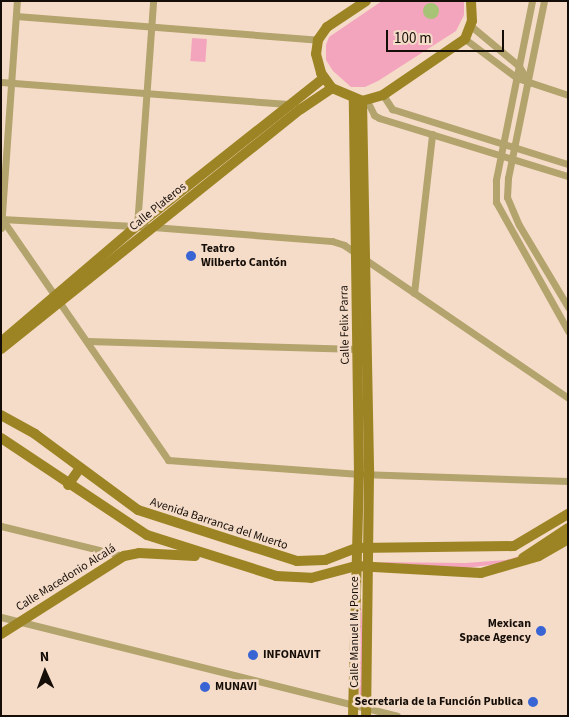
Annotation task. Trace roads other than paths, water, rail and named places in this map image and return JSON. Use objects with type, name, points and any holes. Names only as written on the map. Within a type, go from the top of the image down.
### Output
[{"type":"street","points":[[1,228],[17,1]]},
{"type":"street","points":[[137,226],[154,1]]},
{"type":"street","points":[[366,1],[354,5],[327,27],[318,40],[316,54],[324,78],[332,88],[361,101],[379,118],[568,176]]},
{"type":"street","points":[[361,101],[383,95],[465,39],[470,26],[471,1]]},
{"type":"street","points":[[532,1],[501,156],[496,202],[568,331]]},
{"type":"street","points":[[544,1],[529,83],[511,159],[507,189],[511,209],[568,307]]},
{"type":"street","points":[[16,16],[152,25],[318,40]]},
{"type":"street","points":[[470,26],[519,66],[529,83]]},
{"type":"street","points":[[465,39],[518,78],[568,95]]},
{"type":"street","name":"Calle Plateros","points":[[1,349],[137,226],[288,104],[324,78]]},
{"type":"street","points":[[1,82],[288,104]]},
{"type":"street","name":"Calle Plateros","points":[[1,342],[332,88]]},
{"type":"street","points":[[383,95],[392,109],[568,164]]},
{"type":"street","name":"Calle Felix Parra","points":[[361,101],[356,251],[358,349],[368,542]]},
{"type":"street","name":"Calle Felix Parra","points":[[356,548],[364,474],[366,257],[361,101]]},
{"type":"street","points":[[414,293],[432,134]]},
{"type":"street","points":[[2,219],[137,226],[332,241],[366,257],[414,293],[568,398]]},
{"type":"street","points":[[2,219],[168,460],[364,474],[567,482]]},
{"type":"street","points":[[87,340],[358,349]]},
{"type":"street","name":"Avenida Barranca del Muerto","points":[[1,415],[35,434],[151,517],[284,559],[312,562],[356,548],[368,542],[389,548],[514,546],[568,514]]},
{"type":"street","points":[[1,438],[133,528],[207,557],[295,579],[356,566],[466,573],[514,566],[568,540]]},
{"type":"street","points":[[68,485],[80,468]]},
{"type":"street","points":[[1,526],[124,556]]},
{"type":"street","points":[[514,566],[568,528]]},
{"type":"street","name":"Calle Manuel M. Ponce","points":[[367,712],[368,542]]},
{"type":"street","name":"Calle Manuel M. Ponce","points":[[354,711],[356,548]]},
{"type":"street","name":"Calle Macedonio Alcalá","points":[[1,634],[124,556],[140,553],[207,557]]},
{"type":"street","points":[[1,618],[354,711],[397,716]]},
{"type":"place","name":"Teatro Wilberto Cantón","points":[[191,256]]},
{"type":"place","name":"Mexican Space Agency","points":[[541,631]]},
{"type":"place","name":"INFONAVIT","points":[[253,655]]},
{"type":"place","name":"MUNAVI","points":[[205,687]]},
{"type":"place","name":"Secretaria de la Función Publica","points":[[533,702]]}]
